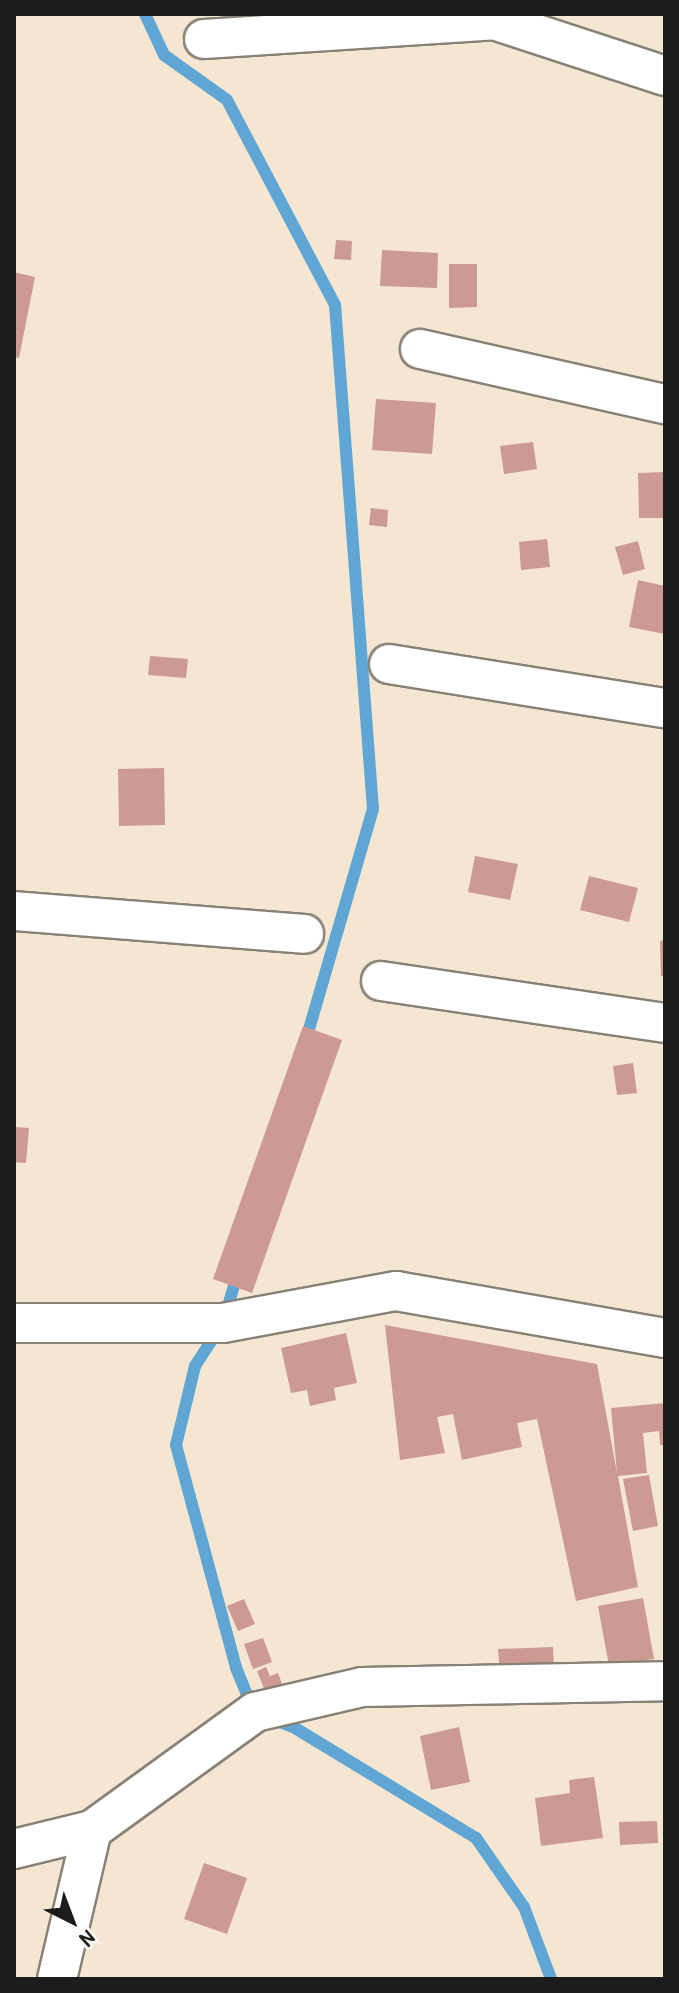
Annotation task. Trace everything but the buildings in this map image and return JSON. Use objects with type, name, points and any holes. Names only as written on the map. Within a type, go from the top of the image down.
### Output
[{"type":"street","points":[[204,39],[494,20],[665,76]]},
{"type":"street","points":[[420,349],[665,404]]},
{"type":"street","points":[[389,664],[665,708]]},
{"type":"street","points":[[14,911],[304,934]]},
{"type":"street","points":[[381,981],[665,1023]]},
{"type":"street","points":[[14,1323],[223,1323],[396,1291],[665,1338]]},
{"type":"street","points":[[14,1849],[92,1830],[255,1712],[362,1687],[665,1681]]},
{"type":"street","points":[[57,1979],[92,1830]]},
{"type":"waterway","points":[[145,14],[164,55],[227,100],[335,305],[373,809],[305,1043]]},
{"type":"waterway","points":[[238,1272],[223,1323],[195,1366],[176,1445],[236,1668],[253,1709]]},
{"type":"waterway","points":[[272,1719],[295,1728],[476,1838],[524,1907],[551,1979]]}]
